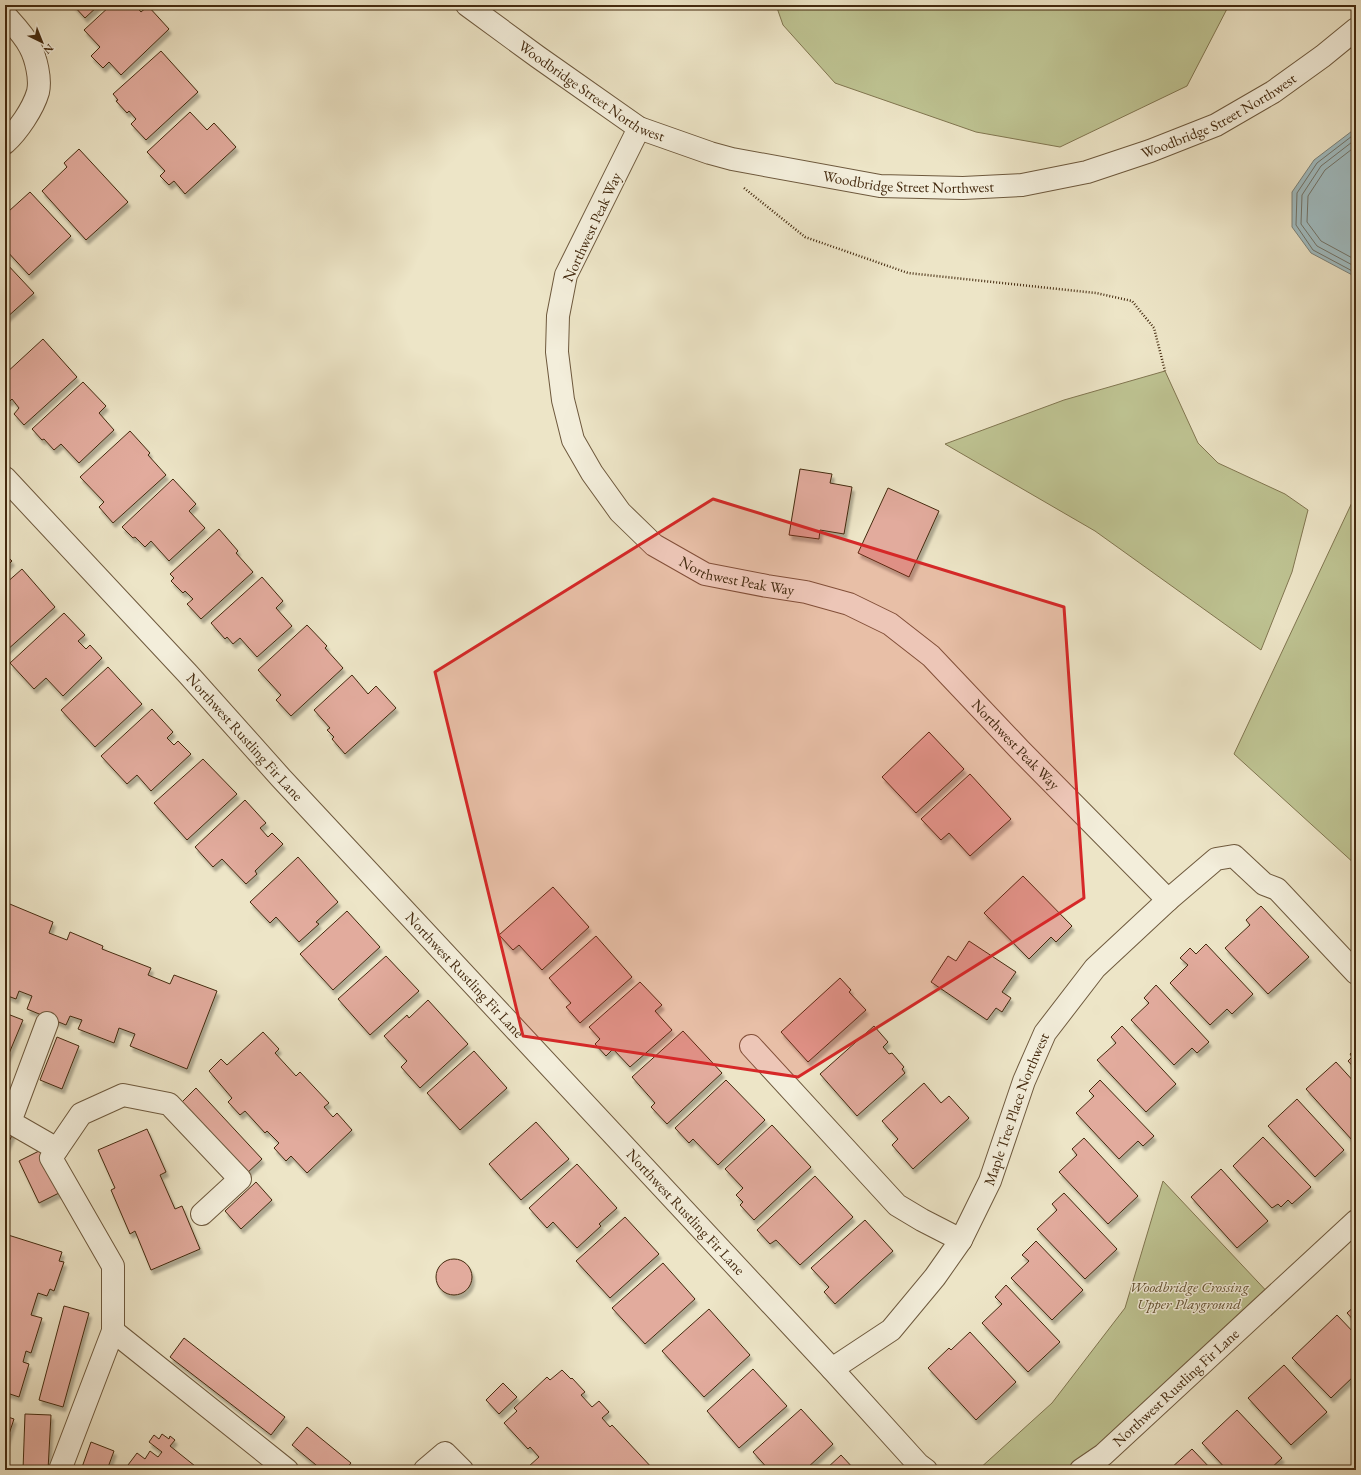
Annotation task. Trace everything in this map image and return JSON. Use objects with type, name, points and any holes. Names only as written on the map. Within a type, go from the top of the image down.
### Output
[{"type":"street","name":"Woodbridge Street Northwest","points":[[467,5],[639,128],[732,160],[880,186],[963,188],[1022,185],[1087,172],[1150,151],[1216,125],[1273,92],[1323,56],[1356,29]]},
{"type":"street","points":[[5,15],[30,46],[37,67],[38,91],[28,116],[5,143]]},
{"type":"street","name":"Northwest Peak Way","points":[[639,128],[566,275],[558,316],[557,352],[563,400],[574,440],[592,473],[620,512],[654,544],[705,574],[814,594],[849,604],[890,624],[931,656],[1020,750],[1168,900]]},
{"type":"street","name":"Northwest Rustling Fir Lane","points":[[5,478],[188,674],[281,778],[832,1369],[918,1464],[926,1470]]},
{"type":"street","name":"Maple Tree Place Northwest","points":[[832,1369],[890,1330],[935,1277],[961,1240],[990,1181],[1024,1081],[1045,1033],[1095,968],[1168,900],[1216,859],[1234,856],[1264,884],[1277,889],[1356,973]]},
{"type":"street","points":[[47,1023],[8,1120],[58,1149]]},
{"type":"street","points":[[751,1046],[896,1205],[961,1240]]},
{"type":"street","points":[[60,1470],[113,1331],[113,1266],[51,1158],[81,1114],[123,1096],[169,1104],[240,1178],[202,1214]]},
{"type":"street","name":"Northwest Rustling Fir Lane","points":[[1081,1470],[1103,1455],[1356,1221]]},
{"type":"street","points":[[113,1331],[287,1470]]},
{"type":"street","points":[[425,1470],[445,1453],[462,1470]]},
{"type":"path","points":[[732,160],[738,183],[805,237],[813,240],[908,273],[1096,293],[1132,301],[1154,328],[1165,371]]},
{"type":"highlighted area","points":[[713,499],[1064,607],[1084,898],[798,1077],[523,1036],[435,672]]},
{"type":"green space","points":[[776,5],[1229,5],[1187,86],[1060,147],[976,132],[835,83],[783,25]]},
{"type":"green space","points":[[1165,371],[1198,443],[1218,463],[1285,494],[1308,510],[1292,572],[1261,650],[1095,531],[945,444],[1064,400]]},
{"type":"green space","points":[[1356,494],[1356,865],[1234,754]]},
{"type":"green space","name":"Woodbridge Crossing Upper Playground","points":[[1163,1181],[1273,1298],[1081,1470],[978,1470],[1052,1403],[1125,1308]]},
{"type":"water","points":[[1356,128],[1356,277],[1311,253],[1292,227],[1292,192],[1314,160]]},
{"type":"building","points":[[73,5],[99,5],[85,18]]},
{"type":"building","points":[[111,5],[135,5],[141,12],[148,6],[169,29],[121,75],[109,62],[103,68],[91,56],[100,47],[84,30]]},
{"type":"building","points":[[161,51],[198,92],[146,140],[131,124],[136,119],[129,111],[127,113],[116,101],[118,100],[113,94]]},
{"type":"building","points":[[190,112],[207,130],[214,123],[236,147],[185,194],[174,181],[169,185],[160,176],[165,171],[147,152]]},
{"type":"building","points":[[79,149],[128,202],[86,240],[42,191],[67,167],[64,163]]},
{"type":"building","points":[[30,192],[71,236],[29,275],[5,249],[5,207],[9,211]]},
{"type":"building","points":[[5,262],[34,293],[5,319]]},
{"type":"building","points":[[43,339],[77,377],[24,425],[14,414],[19,408],[12,399],[9,402],[5,398],[5,374]]},
{"type":"building","points":[[83,382],[106,406],[99,413],[114,430],[79,463],[61,444],[54,450],[32,429]]},
{"type":"building","points":[[130,431],[150,453],[148,455],[166,475],[113,523],[99,507],[104,502],[80,477]]},
{"type":"building","points":[[800,469],[832,474],[830,483],[852,487],[844,534],[820,530],[819,539],[789,535]]},
{"type":"building","points":[[173,479],[196,504],[189,511],[205,528],[169,561],[151,541],[145,547],[122,527]]},
{"type":"building","points":[[888,488],[939,511],[909,577],[858,553]]},
{"type":"building","points":[[219,529],[238,551],[236,553],[253,572],[201,619],[187,604],[193,599],[185,591],[183,593],[171,581],[174,578],[170,574]]},
{"type":"building","points":[[5,554],[12,561],[5,568]]},
{"type":"building","points":[[22,569],[55,607],[6,651],[5,584]]},
{"type":"building","points":[[262,577],[283,601],[276,608],[292,626],[257,657],[240,638],[233,644],[227,637],[225,639],[211,623]]},
{"type":"building","points":[[64,613],[85,635],[78,641],[86,649],[90,645],[102,658],[63,696],[46,678],[34,689],[10,663]]},
{"type":"building","points":[[307,625],[327,646],[325,648],[343,668],[291,716],[276,700],[281,695],[258,670]]},
{"type":"building","points":[[108,667],[142,704],[95,747],[61,710]]},
{"type":"building","points":[[352,675],[368,694],[376,686],[396,708],[345,754],[332,739],[334,737],[327,730],[330,728],[314,710]]},
{"type":"building","points":[[152,709],[173,732],[167,738],[174,745],[178,741],[191,754],[151,791],[137,775],[127,784],[101,756]]},
{"type":"building","points":[[929,732],[964,769],[916,813],[882,777]]},
{"type":"building","points":[[203,759],[237,794],[187,840],[154,803]]},
{"type":"building","points":[[970,774],[1011,819],[970,856],[949,833],[941,840],[921,819]]},
{"type":"building","points":[[245,800],[266,823],[260,828],[268,837],[272,833],[283,844],[255,871],[257,874],[246,884],[222,859],[213,867],[195,847]]},
{"type":"building","points":[[298,857],[338,902],[316,922],[319,924],[299,942],[276,917],[270,923],[250,902]]},
{"type":"building","points":[[1023,876],[1072,926],[1056,942],[1051,937],[1029,959],[984,913]]},
{"type":"building","points":[[553,887],[589,927],[542,970],[519,945],[513,950],[499,935]]},
{"type":"building","points":[[5,902],[53,922],[49,933],[67,940],[70,932],[103,946],[102,949],[151,968],[148,975],[170,984],[174,975],[217,991],[187,1069],[130,1046],[135,1034],[119,1028],[114,1043],[78,1029],[82,1020],[70,1016],[66,1025],[27,1009],[32,996],[19,991],[16,999],[5,995]]},
{"type":"building","points":[[1261,906],[1309,957],[1268,994],[1225,948],[1250,925],[1246,920]]},
{"type":"building","points":[[347,911],[380,947],[333,990],[300,954]]},
{"type":"building","points":[[596,936],[632,977],[580,1023],[566,1007],[571,1003],[549,978]]},
{"type":"building","points":[[969,941],[1016,972],[1002,992],[1011,998],[1002,1012],[996,1008],[987,1020],[931,982],[948,956],[956,961]]},
{"type":"building","points":[[1206,944],[1253,994],[1232,1014],[1227,1009],[1210,1025],[1170,983],[1188,965],[1180,958],[1190,948],[1196,954]]},
{"type":"building","points":[[386,956],[419,991],[370,1035],[338,999]]},
{"type":"building","points":[[840,978],[851,990],[849,992],[866,1010],[808,1062],[781,1032]]},
{"type":"building","points":[[640,982],[662,1005],[655,1011],[672,1030],[630,1067],[613,1049],[606,1056],[595,1044],[600,1039],[589,1027]]},
{"type":"building","points":[[1156,985],[1209,1042],[1197,1053],[1192,1048],[1174,1065],[1131,1020],[1149,1003],[1144,998]]},
{"type":"building","points":[[428,1000],[468,1044],[420,1088],[401,1067],[407,1061],[384,1036],[407,1015],[409,1018]]},
{"type":"building","points":[[5,1013],[23,1020],[5,1063]]},
{"type":"building","points":[[874,1026],[888,1042],[883,1047],[889,1054],[892,1053],[904,1067],[902,1069],[905,1073],[857,1116],[820,1074]]},
{"type":"building","points":[[1122,1026],[1176,1084],[1146,1112],[1097,1060],[1116,1043],[1111,1037]]},
{"type":"building","points":[[683,1031],[722,1073],[667,1124],[651,1107],[655,1103],[632,1077]]},
{"type":"building","points":[[263,1032],[279,1049],[275,1053],[296,1076],[300,1072],[329,1103],[324,1107],[333,1117],[337,1113],[352,1130],[307,1173],[291,1156],[286,1161],[274,1148],[279,1143],[267,1131],[265,1133],[245,1111],[240,1115],[228,1102],[232,1098],[209,1071],[221,1059],[227,1065]]},
{"type":"building","points":[[57,1037],[79,1046],[62,1089],[40,1080]]},
{"type":"building","points":[[1356,1048],[1356,1070],[1348,1061],[1352,1057],[1350,1054]]},
{"type":"building","points":[[474,1051],[507,1088],[460,1130],[427,1093]]},
{"type":"building","points":[[1336,1062],[1356,1084],[1356,1137],[1352,1140],[1306,1089]]},
{"type":"building","points":[[726,1080],[765,1120],[718,1165],[693,1139],[689,1143],[675,1128]]},
{"type":"building","points":[[1100,1080],[1154,1136],[1143,1146],[1138,1141],[1119,1159],[1076,1113],[1094,1096],[1089,1091]]},
{"type":"building","points":[[924,1083],[941,1103],[949,1096],[969,1118],[913,1169],[892,1145],[898,1139],[882,1121]]},
{"type":"building","points":[[196,1088],[262,1159],[245,1175],[179,1105]]},
{"type":"building","points":[[1297,1099],[1344,1150],[1315,1177],[1268,1126]]},
{"type":"building","points":[[536,1122],[569,1159],[521,1200],[489,1164]]},
{"type":"building","points":[[772,1125],[811,1167],[754,1220],[740,1205],[743,1202],[736,1195],[743,1188],[725,1169]]},
{"type":"building","points":[[5,1127],[14,1131],[5,1150]]},
{"type":"building","points":[[147,1129],[166,1172],[160,1175],[175,1209],[182,1206],[200,1249],[151,1270],[135,1231],[130,1234],[111,1190],[115,1188],[98,1150]]},
{"type":"building","points":[[1263,1137],[1311,1187],[1292,1204],[1288,1200],[1281,1207],[1278,1204],[1272,1208],[1233,1166]]},
{"type":"building","points":[[1084,1138],[1138,1196],[1108,1224],[1059,1172],[1077,1155],[1072,1149]]},
{"type":"building","points":[[41,1150],[61,1192],[39,1203],[19,1161]]},
{"type":"building","points":[[577,1164],[617,1208],[599,1224],[601,1226],[577,1248],[553,1222],[547,1228],[529,1208]]},
{"type":"building","points":[[1221,1169],[1268,1221],[1237,1248],[1191,1197]]},
{"type":"building","points":[[815,1176],[853,1217],[800,1265],[776,1240],[770,1244],[757,1230]]},
{"type":"building","points":[[256,1182],[272,1200],[241,1229],[225,1211]]},
{"type":"building","points":[[1064,1193],[1117,1249],[1085,1279],[1037,1229],[1057,1210],[1052,1204]]},
{"type":"building","points":[[625,1217],[659,1254],[610,1298],[576,1261]]},
{"type":"building","points":[[865,1220],[893,1251],[835,1304],[824,1292],[829,1287],[811,1268]]},
{"type":"building","points":[[5,1234],[62,1252],[59,1261],[64,1262],[54,1291],[50,1289],[47,1296],[38,1293],[31,1315],[42,1318],[31,1353],[26,1351],[23,1362],[29,1364],[19,1397],[7,1393],[5,1398]]},
{"type":"building","points":[[1036,1241],[1083,1290],[1052,1320],[1011,1278],[1029,1261],[1022,1255]]},
{"type":"building","points":[[458,1259],[467,1264],[471,1270],[471,1284],[467,1290],[458,1295],[450,1295],[441,1290],[437,1284],[436,1273],[441,1264],[447,1260]]},
{"type":"building","points":[[663,1263],[695,1299],[645,1344],[612,1308]]},
{"type":"building","points":[[1006,1285],[1060,1342],[1028,1372],[982,1323],[1002,1304],[995,1297]]},
{"type":"building","points":[[1356,1305],[1356,1323],[1347,1313]]},
{"type":"building","points":[[64,1306],[89,1313],[63,1407],[39,1400]]},
{"type":"building","points":[[709,1309],[750,1355],[704,1397],[662,1351]]},
{"type":"building","points":[[1337,1315],[1356,1335],[1356,1377],[1355,1375],[1331,1398],[1292,1358]]},
{"type":"building","points":[[970,1332],[1016,1382],[976,1420],[928,1368],[949,1348],[951,1350]]},
{"type":"building","points":[[184,1338],[285,1417],[271,1435],[170,1357]]},
{"type":"building","points":[[1284,1365],[1327,1412],[1291,1445],[1248,1398]]},
{"type":"building","points":[[753,1369],[787,1406],[739,1448],[707,1411]]},
{"type":"building","points":[[562,1370],[585,1392],[581,1395],[592,1407],[599,1401],[609,1412],[602,1418],[610,1427],[612,1425],[654,1470],[531,1470],[528,1467],[539,1457],[530,1447],[528,1449],[504,1423],[517,1411],[514,1408],[547,1377],[550,1380]]},
{"type":"building","points":[[503,1383],[517,1397],[499,1414],[486,1400]]},
{"type":"building","points":[[801,1409],[833,1444],[805,1470],[769,1470],[753,1452]]},
{"type":"building","points":[[1237,1410],[1282,1458],[1269,1470],[1227,1470],[1202,1443]]},
{"type":"building","points":[[25,1414],[51,1415],[48,1470],[23,1470]]},
{"type":"building","points":[[5,1416],[14,1419],[5,1446]]},
{"type":"building","points":[[307,1427],[351,1463],[345,1470],[322,1470],[292,1445]]},
{"type":"building","points":[[162,1434],[169,1439],[170,1436],[175,1440],[170,1446],[200,1470],[125,1469],[137,1453],[145,1459],[150,1451],[158,1457],[162,1452],[149,1442],[154,1435],[159,1439]]},
{"type":"building","points":[[91,1442],[114,1451],[107,1470],[81,1470]]},
{"type":"building","points":[[1192,1449],[1212,1470],[1170,1470],[1170,1469]]},
{"type":"building","points":[[841,1455],[855,1470],[825,1470]]}]
